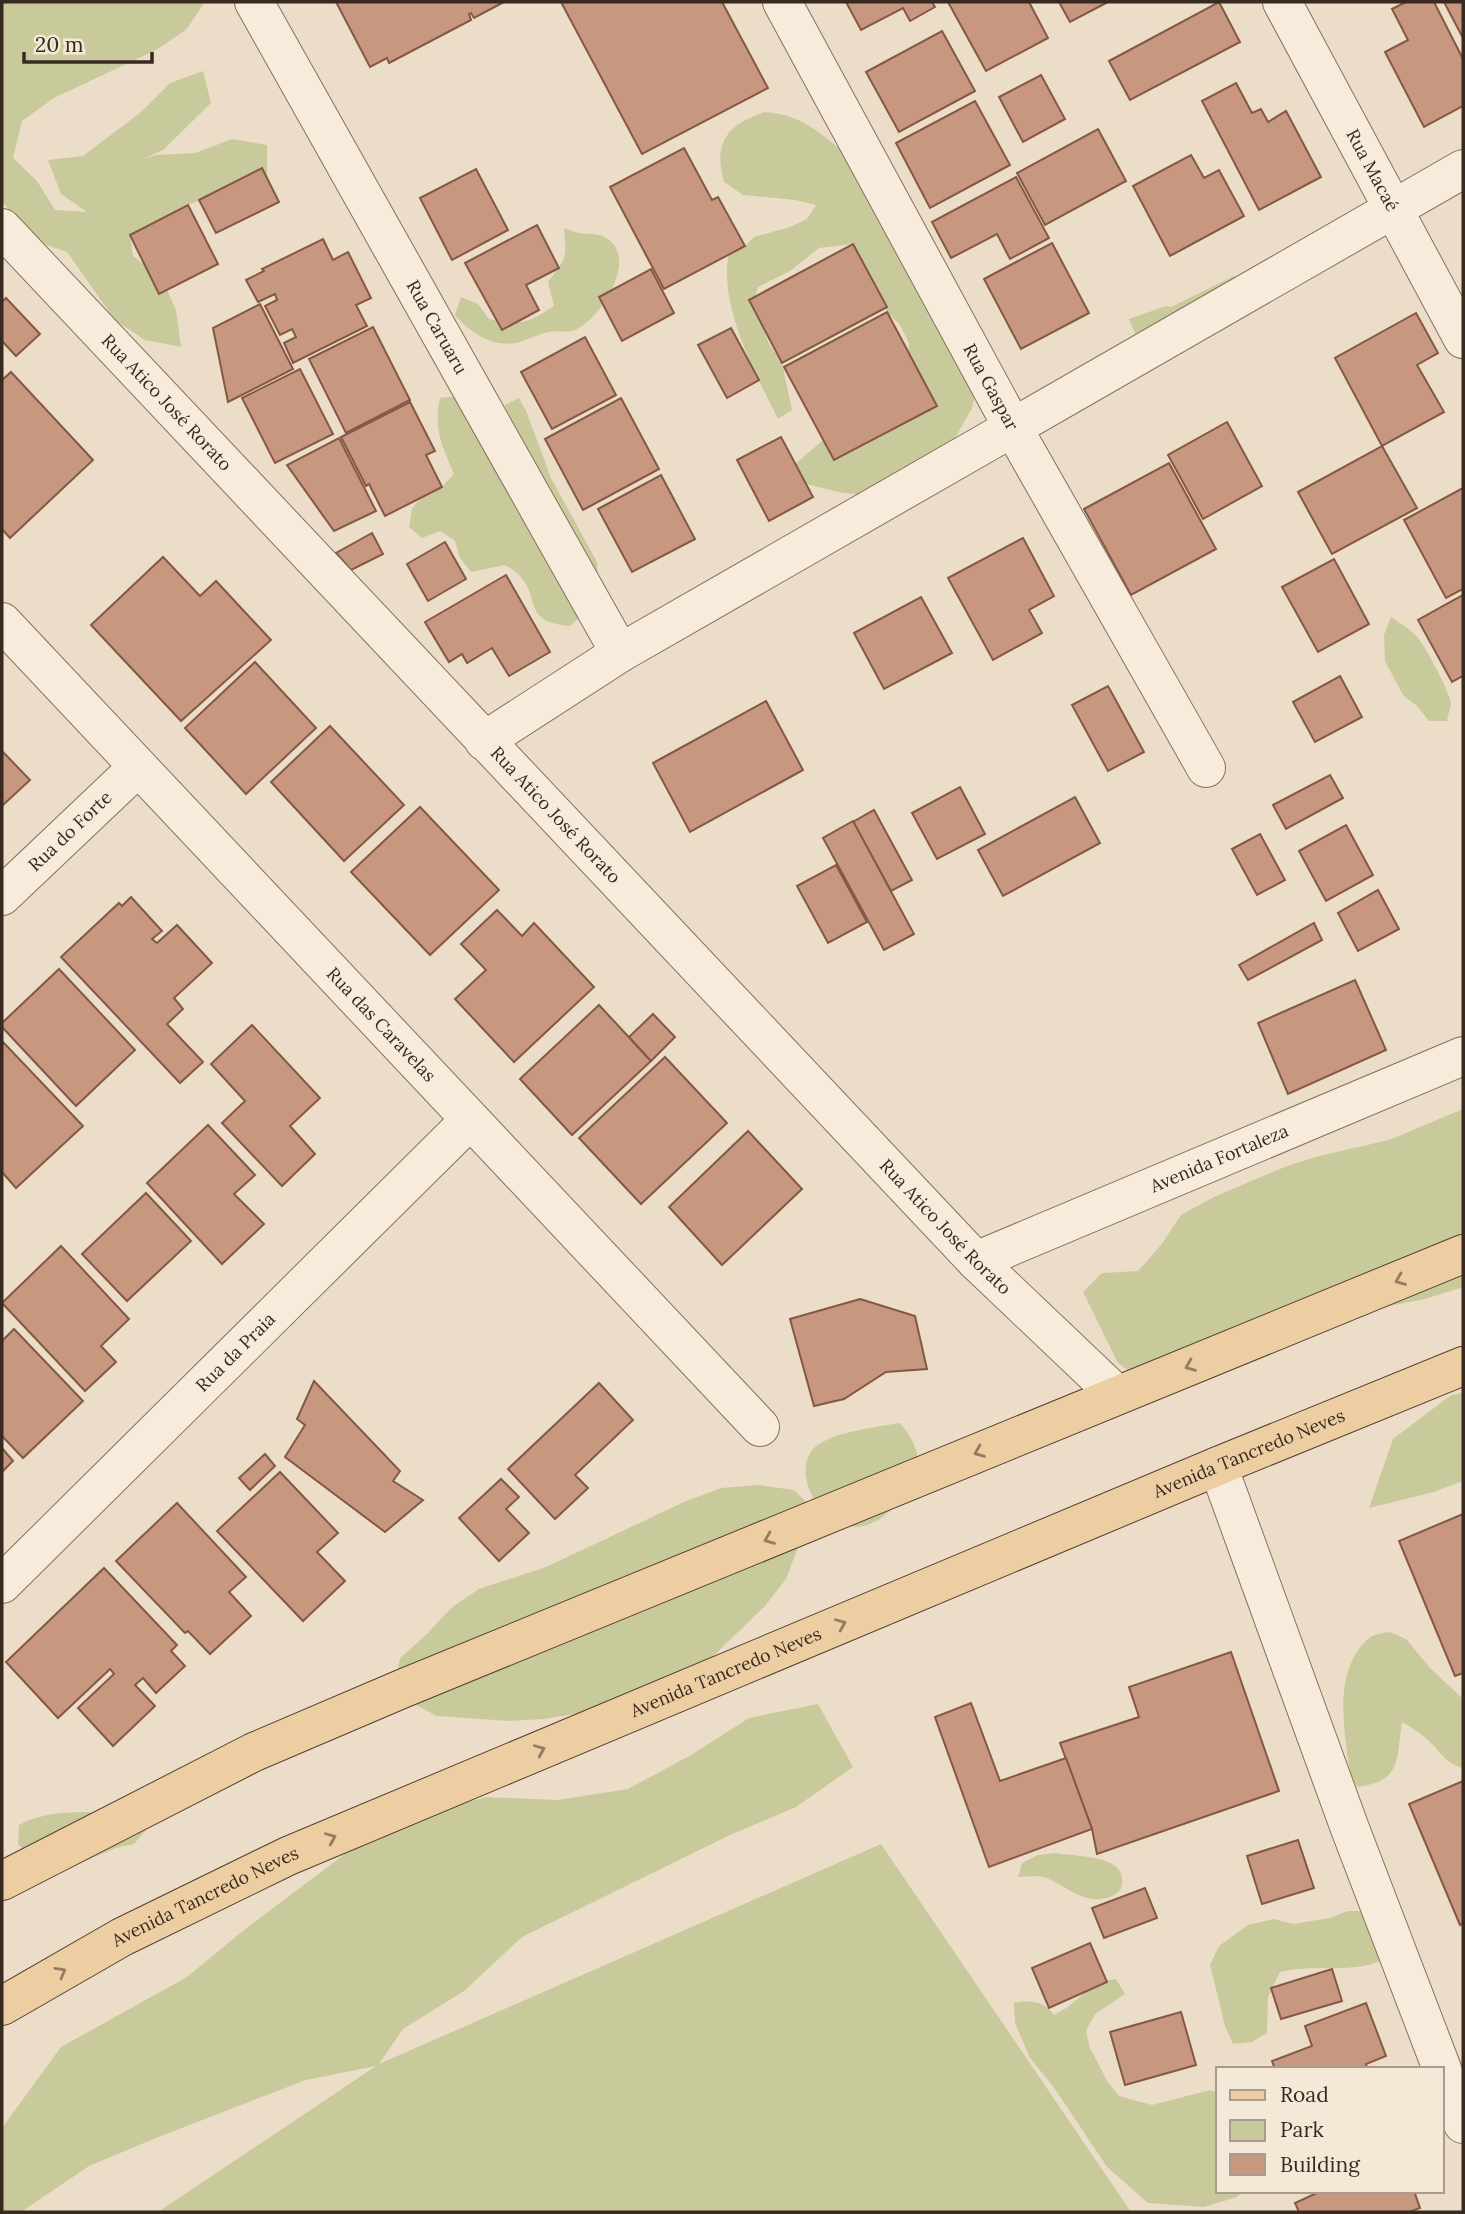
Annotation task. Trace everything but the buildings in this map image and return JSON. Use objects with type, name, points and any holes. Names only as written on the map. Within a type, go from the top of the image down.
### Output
[{"type":"main road","points":[[2,1881],[254,1752],[1463,1254]]},
{"type":"main road","name":"Avenida Tancredo Neves","points":[[2,2006],[122,1937],[288,1856],[1463,1366]]},
{"type":"street","name":"Rua Caruaru","points":[[254,2],[620,653]]},
{"type":"street","name":"Rua Gaspar","points":[[782,2],[1013,428],[1206,768]]},
{"type":"street","name":"Rua Macaé","points":[[1282,2],[1463,339]]},
{"type":"street","points":[[484,741],[620,653],[1463,169]]},
{"type":"street","name":"Rua Atico José Rorato","points":[[2,228],[976,1261],[1117,1395]]},
{"type":"street","name":"Rua das Caravelas","points":[[2,622],[760,1427]]},
{"type":"street","name":"Rua do Forte","points":[[2,896],[138,767]]},
{"type":"street","name":"Avenida Fortaleza","points":[[976,1261],[1463,1056]]},
{"type":"street","name":"Rua da Praia","points":[[2,1584],[470,1120]]},
{"type":"street","points":[[1218,1466],[1349,1826],[1441,2067]]},
{"type":"street","points":[[1444,2074],[1463,2124]]},
{"type":"green space","points":[[2,2],[205,2],[186,30],[156,50],[54,98],[22,121],[13,158],[37,181],[55,210],[87,212],[61,194],[48,160],[83,156],[141,112],[170,83],[203,71],[211,103],[163,150],[143,159],[156,155],[195,153],[232,139],[267,145],[267,181],[234,186],[188,205],[168,238],[130,235],[133,256],[161,277],[176,310],[181,347],[145,340],[115,320],[67,252],[32,240],[2,201]]},
{"type":"green space","points":[[765,112],[799,120],[844,152],[976,389],[972,408],[934,475],[880,496],[842,493],[802,483],[794,465],[822,441],[834,438],[907,362],[909,343],[900,325],[887,312],[853,244],[819,248],[790,271],[758,287],[753,303],[769,344],[782,363],[792,410],[778,419],[749,360],[734,316],[727,273],[729,253],[745,246],[754,237],[790,227],[807,219],[816,205],[795,200],[743,195],[724,182],[720,156],[726,137],[741,123]]},
{"type":"green space","points":[[564,228],[602,236],[617,250],[617,276],[611,291],[603,305],[582,326],[572,331],[548,332],[511,344],[493,342],[476,334],[455,315],[461,297],[478,304],[489,319],[509,322],[530,320],[554,306],[548,282],[564,258]]},
{"type":"green space","points":[[1234,276],[1254,279],[1136,336],[1129,319],[1166,306],[1171,307]]},
{"type":"green space","points":[[458,396],[509,427],[505,405],[519,398],[527,413],[551,478],[597,562],[598,579],[584,613],[570,626],[555,624],[538,614],[526,584],[509,567],[505,565],[471,572],[460,558],[455,541],[440,531],[422,538],[409,527],[412,509],[423,493],[442,487],[454,474],[442,446],[438,409],[440,398]]},
{"type":"green space","points":[[1391,617],[1418,638],[1432,660],[1450,699],[1447,721],[1429,721],[1417,706],[1403,695],[1385,661],[1384,635]]},
{"type":"green space","points":[[1463,1109],[1463,1287],[1425,1299],[1354,1313],[1148,1385],[1118,1363],[1083,1292],[1102,1273],[1138,1271],[1161,1245],[1181,1215],[1214,1197],[1287,1166],[1389,1140]]},
{"type":"green space","points":[[1463,1393],[1463,1481],[1434,1492],[1369,1508],[1393,1439],[1451,1395]]},
{"type":"green space","points":[[900,1423],[917,1453],[916,1468],[909,1486],[887,1513],[865,1526],[845,1525],[828,1516],[815,1501],[807,1483],[806,1464],[813,1449],[841,1434]]},
{"type":"green space","points":[[759,1485],[794,1490],[819,1515],[800,1542],[786,1579],[765,1606],[709,1660],[581,1713],[544,1719],[509,1721],[437,1716],[393,1693],[400,1658],[451,1608],[479,1589],[546,1567],[684,1502],[721,1488]]},
{"type":"green space","points":[[1390,1632],[1406,1639],[1430,1668],[1463,1699],[1463,1768],[1449,1761],[1424,1737],[1402,1722],[1397,1757],[1390,1774],[1383,1780],[1357,1787],[1350,1770],[1345,1737],[1343,1707],[1347,1676],[1351,1662],[1369,1638]]},
{"type":"green space","points":[[818,1704],[853,1767],[796,1807],[730,1835],[522,1937],[464,1991],[403,2029],[379,2064],[881,1844],[1131,2212],[158,2212],[376,2066],[306,2080],[156,2138],[89,2166],[21,2212],[2,2212],[2,2128],[61,2047],[187,1977],[244,1930],[358,1844],[420,1814],[487,1797],[558,1800],[628,1789],[691,1755],[749,1718]]},
{"type":"green space","points":[[70,1812],[141,1813],[146,1830],[134,1844],[116,1848],[66,1869],[33,1859],[18,1844],[19,1825],[44,1816]]},
{"type":"green space","points":[[1056,1853],[1109,1862],[1117,1867],[1122,1875],[1121,1888],[1111,1897],[1093,1899],[1046,1878],[1018,1877],[1022,1863],[1038,1855]]},
{"type":"green space","points":[[1348,1911],[1368,1911],[1383,1960],[1357,1967],[1307,1968],[1280,1972],[1268,1997],[1267,2033],[1252,2042],[1233,2044],[1225,2026],[1210,1965],[1219,1946],[1248,1925],[1274,1919],[1293,1924],[1330,1918]]},
{"type":"green space","points":[[1116,1979],[1125,1994],[1095,2014],[1086,2031],[1090,2048],[1107,2081],[1119,2096],[1152,2105],[1210,2090],[1216,2092],[1216,2193],[1240,2193],[1237,2197],[1204,2207],[1148,2203],[1107,2167],[1055,2089],[1030,2058],[1015,2023],[1014,2003],[1036,2002],[1046,2006],[1054,2015],[1068,2007],[1097,1982]]}]
